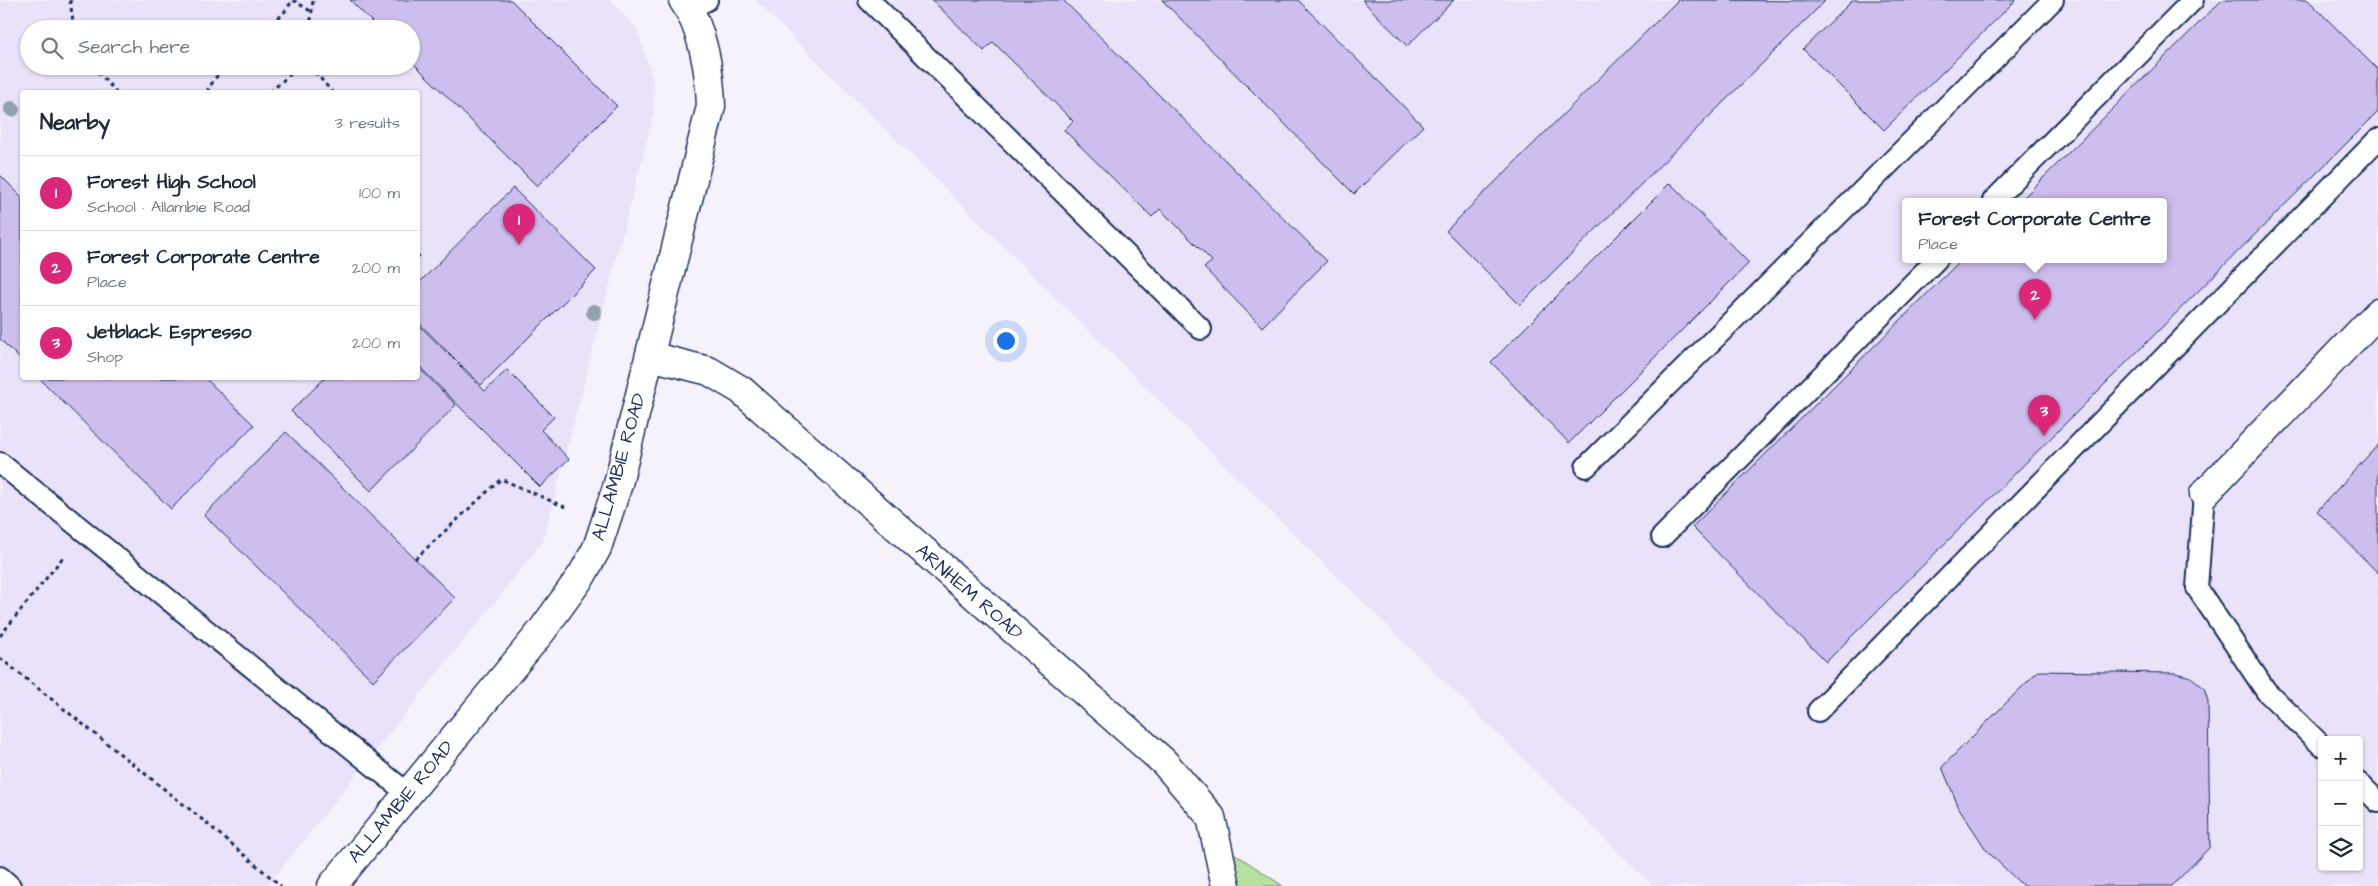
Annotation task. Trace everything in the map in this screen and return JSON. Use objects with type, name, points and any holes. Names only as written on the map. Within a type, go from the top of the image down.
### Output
[{"type":"street","name":"ALLAMBIE ROAD","points":[[332,886],[406,793],[508,674],[541,632],[582,575],[597,548],[607,522],[650,356],[710,106],[710,79],[693,3]]},
{"type":"street","points":[[2204,494],[2378,313]]},
{"type":"street","name":"ARNHEM ROAD","points":[[650,356],[709,371],[741,390],[1164,762],[1211,817],[1226,886]]},
{"type":"lane","points":[[869,0],[1201,329]]},
{"type":"lane","points":[[1586,467],[2052,0]]},
{"type":"lane","points":[[1997,198],[2192,0]]},
{"type":"lane","points":[[1818,711],[2378,139]]},
{"type":"lane","points":[[1662,537],[1933,263]]},
{"type":"lane","points":[[0,463],[406,793]]},
{"type":"lane","points":[[2204,494],[2197,588],[2266,691],[2318,742]]},
{"type":"lane","points":[[2363,787],[2378,802]]},
{"type":"lane","points":[[0,876],[10,886]]},
{"type":"path","points":[[70,0],[73,20]]},
{"type":"path","points":[[276,20],[293,0],[312,12]]},
{"type":"path","points":[[311,20],[313,0]]},
{"type":"path","points":[[102,75],[114,90]]},
{"type":"path","points":[[208,90],[218,75]]},
{"type":"path","points":[[272,90],[289,75]]},
{"type":"path","points":[[317,75],[330,90]]},
{"type":"path","points":[[415,559],[501,479],[565,507]]},
{"type":"path","points":[[0,636],[64,556]]},
{"type":"path","points":[[0,658],[198,816],[280,886]]},
{"type":"shaded area","points":[[0,0],[610,0],[637,29],[653,79],[654,112],[543,542],[267,886],[0,886]]},
{"type":"shaded area","points":[[755,0],[2378,0],[2378,886],[1653,886],[1305,545]]},
{"type":"green space","points":[[1216,841],[1283,886],[1226,886]]},
{"type":"building","points":[[350,0],[511,0],[617,106],[537,186],[420,70],[420,20],[370,20]]},
{"type":"building","points":[[932,0],[1063,0],[1327,261],[1262,327],[1204,268],[1212,261],[1160,209],[1152,217],[1064,130],[1073,121],[993,42],[984,51]]},
{"type":"building","points":[[1162,0],[1298,0],[1423,126],[1354,194]]},
{"type":"building","points":[[1362,0],[1454,0],[1407,46]]},
{"type":"building","points":[[1678,0],[1825,1],[1520,305],[1446,231]]},
{"type":"building","points":[[1853,0],[2016,0],[1884,130],[1803,49]]},
{"type":"building","points":[[2222,0],[2308,0],[2378,70],[2378,112],[1826,662],[1692,527],[1958,263],[2167,263],[2167,198],[2023,198]]},
{"type":"building","points":[[0,175],[20,195],[20,359],[0,339]]},
{"type":"building","points":[[1670,183],[1749,263],[1569,443],[1491,362]]},
{"type":"building","points":[[513,188],[596,270],[481,385],[420,324],[420,282]]},
{"type":"building","points":[[420,326],[485,391],[507,370],[554,417],[541,430],[569,459],[540,487],[420,367]]},
{"type":"building","points":[[420,369],[456,405],[371,491],[291,411],[323,380],[420,380]]},
{"type":"building","points":[[41,380],[207,380],[254,425],[171,509]]},
{"type":"building","points":[[286,432],[455,598],[373,681],[204,515]]},
{"type":"building","points":[[2378,445],[2378,573],[2317,511]]},
{"type":"building","points":[[2038,671],[2175,673],[2191,677],[2204,688],[2208,702],[2210,847],[2172,886],[2023,886],[1987,851],[1959,808],[1942,767]]},
{"type":"place","name":"Forest High School","points":[[519,245]]},
{"type":"place","name":"Forest Corporate Centre","points":[[2035,320]]},
{"type":"place","name":"Jetblack Espresso","points":[[2044,436]]}]
